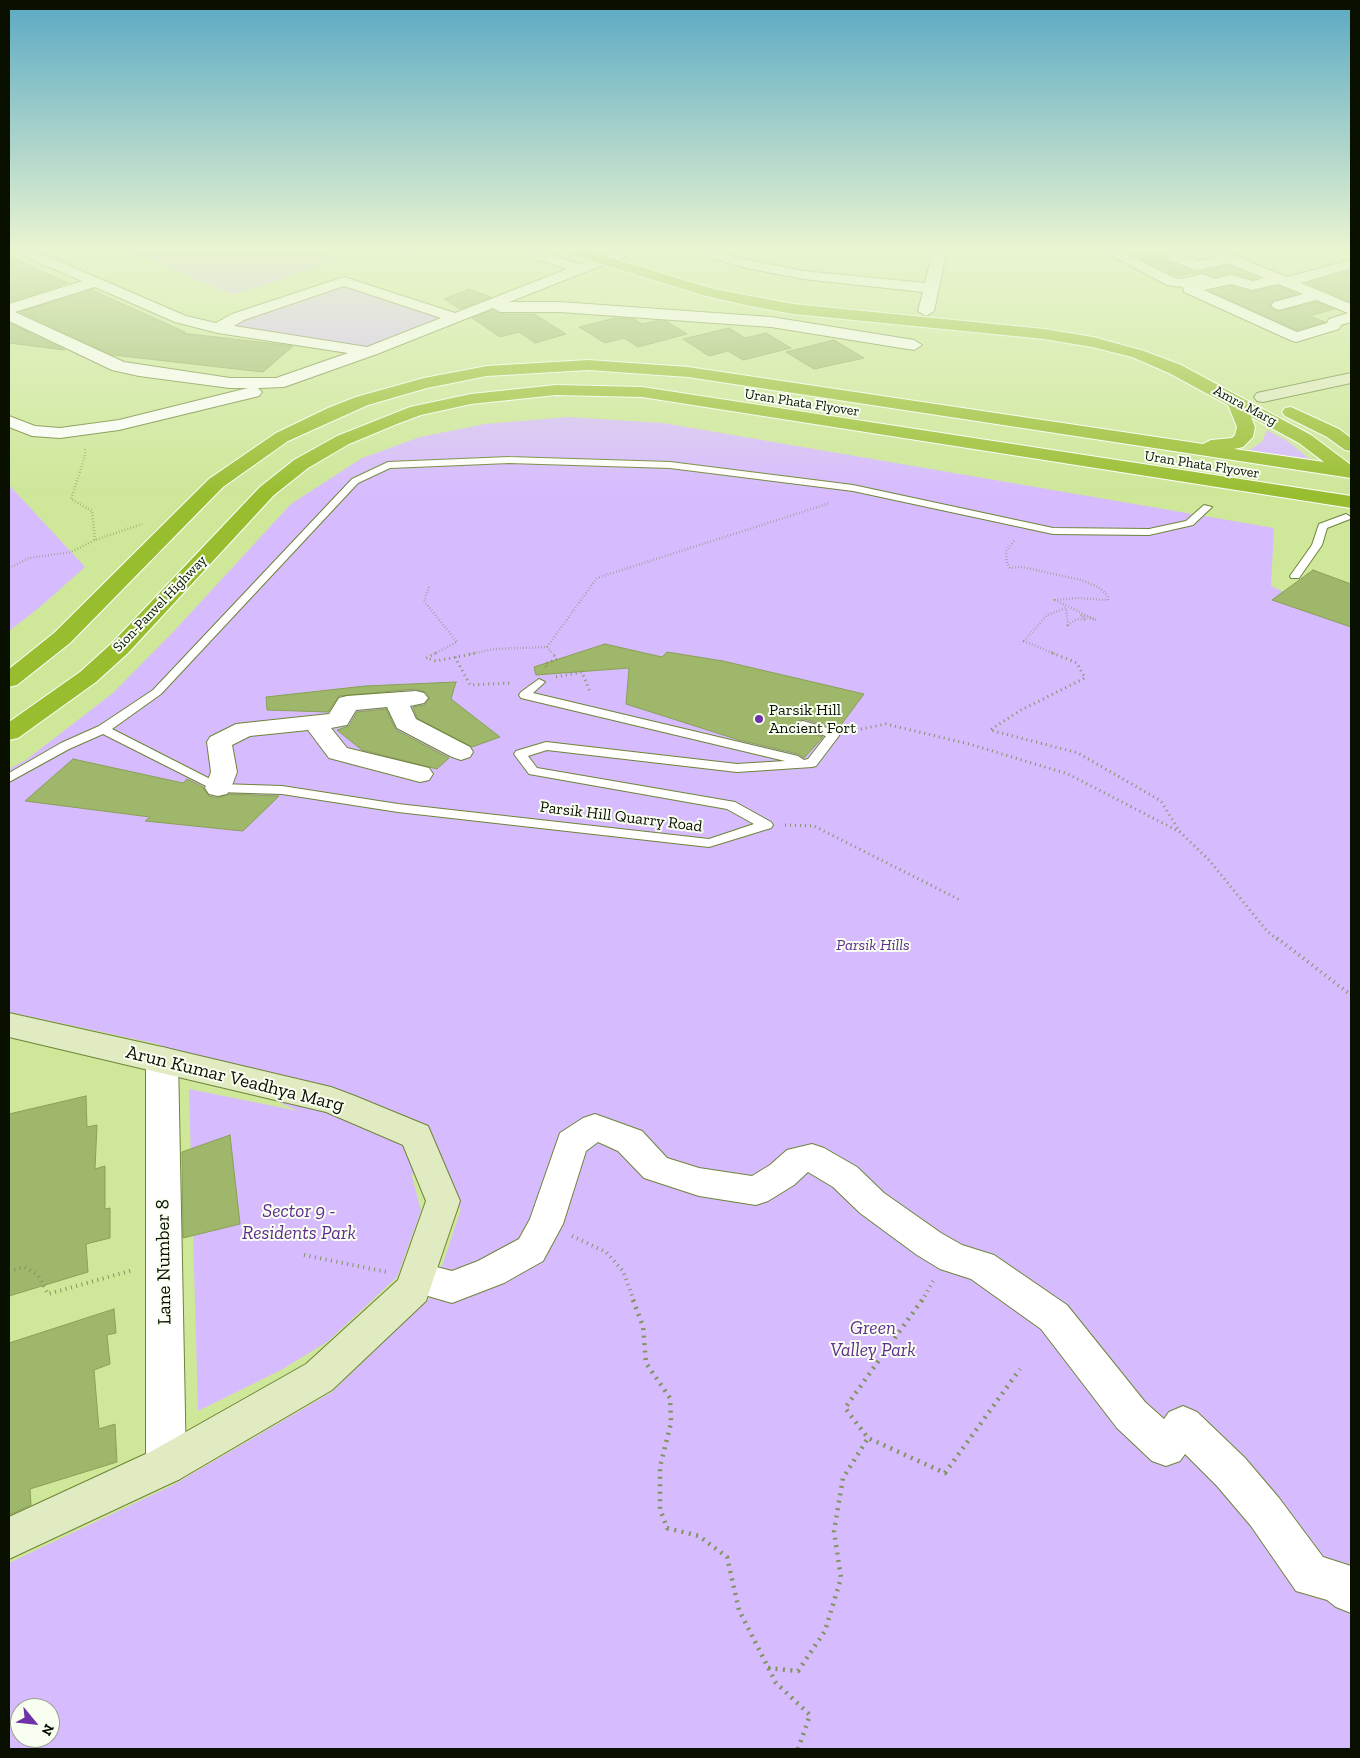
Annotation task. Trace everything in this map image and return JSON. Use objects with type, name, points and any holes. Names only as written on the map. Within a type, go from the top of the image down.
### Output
[{"type":"highway","name":"Amra Marg","points":[[1024,332],[1093,342],[1138,354],[1242,395],[1305,439],[1351,477]]},
{"type":"highway","name":"Amra Marg","points":[[1104,332],[1153,345],[1187,358]]},
{"type":"highway","points":[[9,680],[62,638],[216,483],[282,437],[334,412],[424,383],[487,371],[588,365],[688,372],[1170,445],[1351,477]]},
{"type":"highway","name":"Uran Phata Flyover","points":[[260,452],[287,438],[370,408],[437,399],[532,380],[587,378],[649,380],[1351,477]]},
{"type":"highway","name":"Uran Phata Flyover","points":[[301,464],[321,451],[367,429],[437,399],[556,390],[642,392],[1349,512]]},
{"type":"highway","name":"Amra Marg","points":[[1242,395],[1263,396],[1351,445]]},
{"type":"highway","points":[[1170,445],[1222,445],[1241,440],[1246,434],[1242,395]]},
{"type":"highway","points":[[301,464],[373,433],[448,414],[530,405],[610,403],[670,409],[1206,497],[1349,512]]},
{"type":"highway","name":"Sion-Panvel Highway","points":[[9,733],[88,677],[120,648],[267,491],[301,464]]},
{"type":"street","points":[[45,332],[118,366],[139,371],[230,383],[278,383]]},
{"type":"street","points":[[245,332],[370,351]]},
{"type":"street","points":[[9,421],[32,431],[60,433],[119,425],[245,394],[419,332]]},
{"type":"street","points":[[833,332],[914,345]]},
{"type":"street","points":[[1285,332],[1296,337],[1313,332]]},
{"type":"street","points":[[1263,396],[1351,378]]},
{"type":"street","points":[[218,788],[224,772],[219,742],[245,729],[338,720],[347,703],[405,699],[406,723],[461,752]]},
{"type":"street","points":[[314,722],[338,753],[420,774]]},
{"type":"street","name":"Arun Kumar Veadhya Marg","points":[[9,1025],[162,1059],[331,1100],[416,1136],[443,1201],[413,1290],[319,1377],[166,1465],[9,1538]]},
{"type":"street","name":"Lane Number 8","points":[[162,1059],[166,1465]]},
{"type":"street","points":[[417,1278],[452,1287],[492,1272],[531,1250],[546,1224],[572,1143],[595,1127],[630,1141],[656,1168],[699,1182],[756,1191],[782,1175],[799,1160],[812,1158],[845,1177],[872,1203],[945,1253],[981,1266],[1054,1317],[1131,1415],[1166,1446],[1183,1425],[1231,1472],[1265,1512],[1311,1576],[1337,1581],[1351,1592]]},
{"type":"lane","points":[[9,778],[65,746],[103,729],[157,692],[354,481],[388,465],[509,460],[670,465],[866,491],[1053,531],[1149,532],[1189,523],[1206,508]]},
{"type":"lane","points":[[1295,576],[1317,545],[1323,526],[1349,512]]},
{"type":"lane","points":[[544,680],[525,695],[812,763],[834,734],[803,725]]},
{"type":"lane","name":"Parsik Hill Quarry Road","points":[[103,729],[218,788],[282,790],[398,808],[709,843],[766,825]]},
{"type":"lane","name":"Parsik Hill Quarry Road","points":[[766,825],[730,805],[533,771],[520,754],[546,746],[737,768],[812,763]]},
{"type":"path","points":[[9,568],[29,558],[71,552],[95,540],[92,511],[71,499],[85,456],[83,430]]},
{"type":"path","points":[[547,647],[597,578],[866,491]]},
{"type":"path","points":[[1053,531],[1030,538],[1016,539],[1006,550],[1006,562],[1010,568],[1022,567],[1082,580],[1098,587],[1108,596],[1108,600],[1076,598],[1055,600],[1075,608],[1096,620],[1080,614],[1086,620],[1077,619],[1068,625],[1066,608],[1047,615],[1024,642],[1077,663],[1085,678],[1021,710],[990,730],[1078,753],[1162,801],[1180,832],[1209,860],[1267,931],[1351,995]]},
{"type":"path","points":[[429,587],[424,601],[457,642],[426,658],[436,661],[494,649],[547,647]]},
{"type":"path","points":[[547,647],[557,660],[545,664],[547,671]]},
{"type":"path","points":[[455,657],[470,684],[544,680],[582,672],[593,698],[592,711]]},
{"type":"path","points":[[834,734],[886,724],[969,744],[1068,774],[1180,832]]},
{"type":"path","points":[[766,825],[814,826],[962,900]]},
{"type":"path","points":[[546,1224],[606,1252],[623,1271],[643,1326],[646,1363],[670,1398],[671,1423],[660,1467],[660,1509],[667,1528],[699,1536],[727,1557],[739,1610],[768,1668],[776,1683],[810,1715],[798,1749]]},
{"type":"path","points":[[945,1253],[928,1292],[845,1408],[868,1438],[945,1473],[1020,1369]]},
{"type":"path","points":[[304,1255],[417,1278]]},
{"type":"path","points":[[9,1271],[25,1267],[32,1271],[38,1275],[48,1294],[164,1261]]},
{"type":"path","points":[[768,1668],[798,1672],[825,1631],[841,1578],[834,1531],[843,1478],[868,1438]]},
{"type":"green space","points":[[271,332],[408,332],[369,348]]},
{"type":"green space","name":"Parsik Hills","points":[[568,417],[663,423],[1274,528],[1271,586],[1351,625],[1351,1749],[9,1749],[9,1563],[173,1485],[332,1392],[432,1296],[461,1209],[411,1173],[421,1211],[397,1277],[327,1342],[281,1370],[198,1411],[189,1089],[298,1111],[158,1044],[9,1012],[9,769],[26,760],[113,693],[175,630],[291,504],[362,458],[420,437],[485,424]]},
{"type":"green space","points":[[1267,430],[1289,442],[1311,460],[1249,450],[1262,442]]},
{"type":"green space","points":[[9,485],[85,567],[40,607],[9,631]]},
{"type":"building","points":[[9,332],[28,332],[65,350],[9,343]]},
{"type":"building","points":[[63,332],[185,332],[182,333],[293,346],[263,372],[113,355]]},
{"type":"building","points":[[493,332],[519,332],[500,337]]},
{"type":"building","points":[[519,332],[563,332],[566,334],[535,343]]},
{"type":"building","points":[[587,332],[684,332],[687,334],[638,347],[624,338],[605,343]]},
{"type":"building","points":[[712,332],[735,332],[745,338],[766,333],[791,348],[743,360],[728,351],[709,356],[683,339]]},
{"type":"building","points":[[834,340],[864,358],[814,369],[786,352]]},
{"type":"building","points":[[1313,570],[1351,584],[1351,627],[1272,600]]},
{"type":"building","name":"Parsik Hill Ancient Fort","points":[[605,644],[662,657],[667,652],[723,661],[864,694],[838,729],[804,719],[797,721],[795,726],[798,730],[823,737],[804,758],[798,754],[739,740],[626,704],[629,668],[536,675],[534,667]]},
{"type":"building","points":[[456,682],[451,699],[500,737],[472,747],[417,718],[413,707],[424,705],[430,698],[425,692],[416,689],[339,696],[328,712],[267,710],[266,697],[365,686]]},
{"type":"building","points":[[386,709],[396,730],[449,758],[437,769],[362,750],[337,730],[349,726],[357,712]]},
{"type":"building","points":[[73,759],[183,783],[187,779],[203,787],[209,796],[218,798],[229,794],[279,796],[243,831],[145,821],[150,817],[25,801]]},
{"type":"building","points":[[86,1096],[87,1127],[97,1125],[95,1169],[105,1166],[105,1209],[110,1208],[110,1238],[86,1244],[88,1272],[9,1296],[9,1114]]},
{"type":"building","points":[[230,1135],[240,1224],[183,1238],[182,1152]]},
{"type":"building","points":[[114,1309],[116,1333],[107,1335],[110,1364],[94,1370],[99,1429],[115,1424],[117,1462],[30,1489],[31,1505],[9,1515],[9,1343]]},
{"type":"place","name":"Parsik Hill Ancient Fort","points":[[759,719]]},
{"type":"park label","name":"Sector 9 - Residents Park","points":[[299,1223]]},
{"type":"park label","name":"Green Valley Park","points":[[873,1340]]}]
